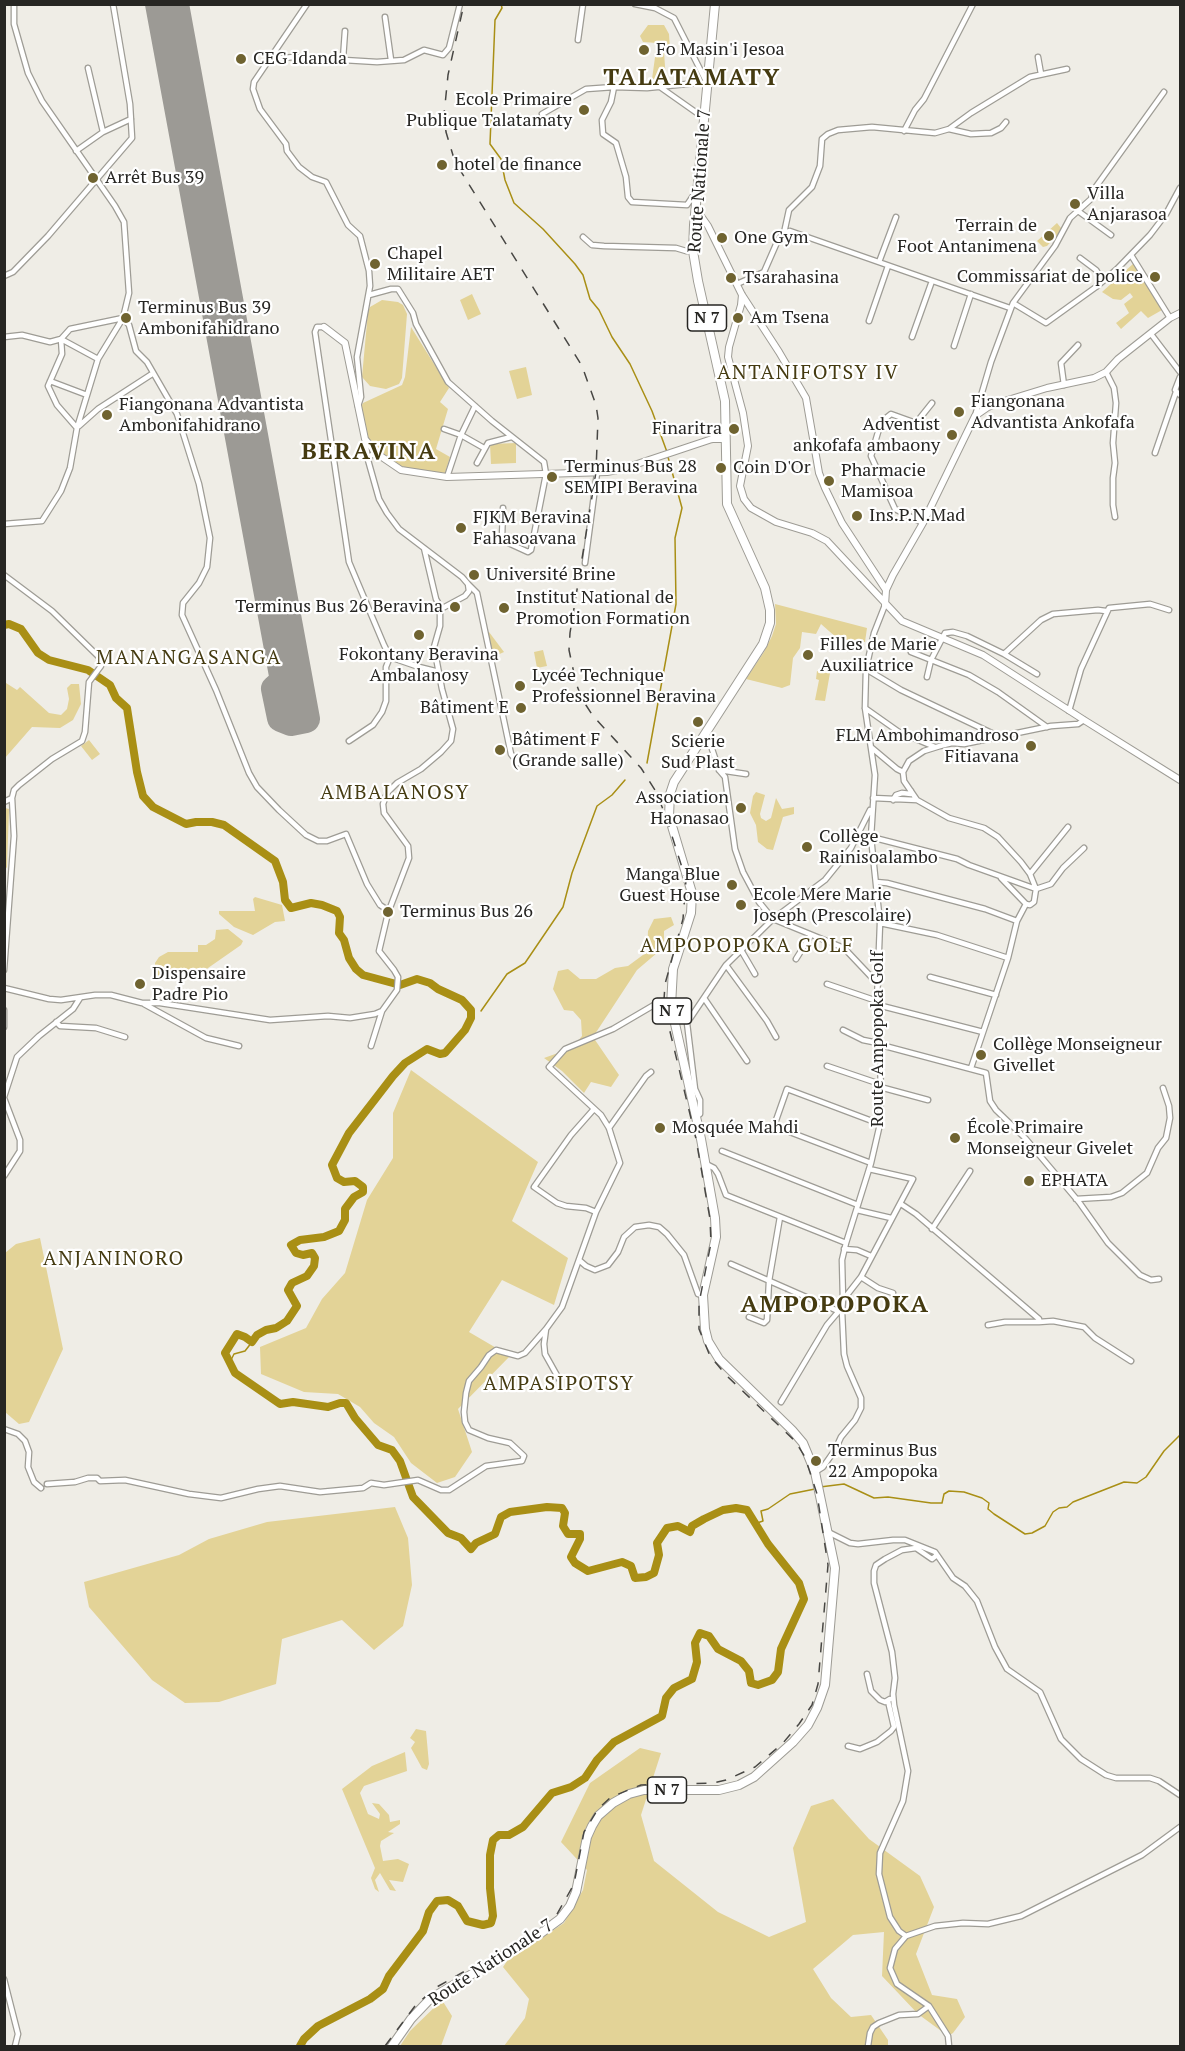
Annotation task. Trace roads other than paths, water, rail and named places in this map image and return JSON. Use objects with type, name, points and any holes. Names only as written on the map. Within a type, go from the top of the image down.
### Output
[{"type":"main road","name":"Route Nationale 7","points":[[715,4],[693,251],[723,384],[726,426]]},
{"type":"main road","name":"N 7","points":[[726,426],[727,504],[765,588],[770,610],[770,623],[763,644],[674,782],[670,794],[669,816],[692,893],[691,913],[673,969],[671,1006],[714,1208],[716,1237],[703,1295],[705,1329],[714,1353],[730,1372],[792,1430],[802,1443],[815,1472]]},
{"type":"main road","name":"Route Nationale 7","points":[[392,2046],[411,2019],[430,1999],[541,1934],[560,1919],[570,1906],[576,1892],[590,1832],[598,1816],[613,1803],[629,1794],[644,1790],[720,1790],[739,1785],[754,1777],[808,1725],[818,1708],[825,1685],[835,1568],[815,1472]]},
{"type":"street","points":[[4,524],[42,521],[61,491],[70,468],[77,428],[98,359],[123,318],[129,293],[124,222],[42,101],[28,73],[14,24],[14,4]]},
{"type":"street","points":[[4,276],[13,272],[48,236],[132,138],[129,93],[113,4]]},
{"type":"street","points":[[307,4],[254,82],[253,89],[260,109],[286,144],[287,151],[299,167],[312,177],[326,182],[348,225],[360,236],[369,271],[369,295],[357,357],[361,397],[357,407]]},
{"type":"street","points":[[271,59],[294,57],[377,62],[404,60],[423,50],[443,55],[447,52],[460,4]]},
{"type":"street","points":[[578,40],[583,4]]},
{"type":"street","points":[[542,114],[586,89],[647,88],[707,83],[674,18],[653,6],[635,4]]},
{"type":"street","points":[[904,131],[915,110],[926,97],[972,4]]},
{"type":"street","points":[[385,17],[391,60]]},
{"type":"street","points":[[343,59],[345,31]]},
{"type":"street","points":[[1038,57],[1041,74]]},
{"type":"street","points":[[88,68],[103,132]]},
{"type":"street","points":[[737,284],[764,273],[778,240],[784,233],[789,210],[812,187],[820,166],[822,140],[828,134],[838,130],[872,127],[935,133],[949,129],[1030,77],[1067,69]]},
{"type":"street","points":[[659,86],[704,118]]},
{"type":"street","points":[[614,87],[611,102],[602,120],[603,134],[616,143],[626,177],[628,197],[632,202],[687,205],[697,190]]},
{"type":"street","points":[[885,605],[886,590],[893,575],[923,523],[975,416],[988,368],[1013,303],[1055,246],[1070,218],[1091,199],[1095,188],[1164,92]]},
{"type":"street","points":[[76,151],[103,132],[131,119]]},
{"type":"street","points":[[949,129],[971,134],[992,133],[1006,122]]},
{"type":"street","points":[[1013,303],[1046,323],[1103,280],[1150,236],[1166,214],[1180,188]]},
{"type":"street","points":[[696,209],[708,226],[742,295],[807,398],[819,473],[825,488],[842,523],[886,590]]},
{"type":"street","points":[[1078,211],[1112,235]]},
{"type":"street","points":[[879,262],[896,217]]},
{"type":"street","points":[[784,233],[797,233],[1010,309]]},
{"type":"street","points":[[583,237],[595,245],[676,248],[693,251]]},
{"type":"street","points":[[1131,255],[1170,318]]},
{"type":"street","points":[[1080,258],[1096,270],[1103,280]]},
{"type":"street","points":[[869,321],[888,266]]},
{"type":"street","points":[[912,338],[932,281]]},
{"type":"street","points":[[369,295],[398,289],[413,313],[416,324],[448,382],[511,437],[544,462],[546,474],[531,550],[528,552],[502,538],[502,508]]},
{"type":"street","points":[[954,346],[971,294]]},
{"type":"street","points":[[742,295],[728,357],[743,413],[748,446],[740,486],[744,499],[761,515],[827,541],[902,621],[983,655],[1084,720],[1179,775]]},
{"type":"street","points":[[975,416],[998,403],[1094,378],[1106,372],[1118,359],[1170,318],[1180,313]]},
{"type":"street","points":[[4,337],[22,335],[50,342],[61,339],[70,329],[123,318]]},
{"type":"street","points":[[123,318],[129,325],[136,351],[147,362],[177,414],[199,484],[210,538],[207,567],[199,583],[183,603],[182,615],[216,690],[241,754],[257,787],[306,835],[318,841],[327,841],[346,834],[367,884],[380,905],[389,911]]},
{"type":"street","points":[[440,672],[390,657],[349,562],[315,332],[318,327],[324,327],[345,344],[368,460],[379,499],[387,513],[399,529],[477,593],[511,754],[518,763]]},
{"type":"street","points":[[1150,334],[1180,372]]},
{"type":"street","points":[[61,339],[98,359]]},
{"type":"street","points":[[61,339],[62,354],[48,386],[57,405],[77,428]]},
{"type":"street","points":[[1064,385],[1061,363],[1078,345]]},
{"type":"street","points":[[1106,372],[1114,387],[1116,403],[1113,443],[1115,517]]},
{"type":"street","points":[[77,428],[98,409],[152,374]]},
{"type":"street","points":[[1155,453],[1178,393],[1175,390],[1180,377]]},
{"type":"street","points":[[50,381],[87,395]]},
{"type":"street","points":[[923,523],[896,508],[871,456],[881,422],[891,414],[915,423],[932,403]]},
{"type":"street","points":[[447,477],[461,435],[475,406]]},
{"type":"street","points":[[712,439],[726,426]]},
{"type":"street","points":[[444,429],[461,435],[484,448]]},
{"type":"street","points":[[477,463],[488,443],[511,437]]},
{"type":"street","points":[[365,439],[376,453],[401,470],[447,477],[597,473],[622,469],[712,439],[726,439]]},
{"type":"street","points":[[368,460],[376,453]]},
{"type":"street","points":[[585,563],[597,473]]},
{"type":"street","points":[[371,1046],[382,1011],[398,990],[398,977],[379,951],[389,911],[409,858],[408,846],[384,813],[382,804],[388,792],[397,783],[421,769],[441,752],[451,741],[453,729],[434,647],[440,626],[439,610],[424,548]]},
{"type":"street","points":[[4,575],[52,611],[102,660],[89,682],[85,732],[82,741],[52,759],[14,790],[12,798],[14,836],[4,970]]},
{"type":"street","points":[[439,610],[465,596],[469,591],[468,584]]},
{"type":"street","points":[[1005,654],[1041,620],[1053,614],[1106,611],[1118,606],[1149,604],[1169,610]]},
{"type":"street","name":"Route Ampopoka Golf","points":[[815,1472],[823,1467],[861,1408],[861,1398],[844,1354],[840,1311],[843,1300],[844,1249],[872,1163],[880,1124],[878,984],[880,923],[871,837],[875,775],[865,708],[866,669],[874,633],[885,605]]},
{"type":"street","points":[[1070,711],[1081,669],[1104,621],[1106,611]]},
{"type":"street","points":[[927,677],[931,660],[942,637],[945,633],[953,632],[1005,654],[1037,674]]},
{"type":"street","points":[[910,652],[969,675],[1047,727]]},
{"type":"street","points":[[349,741],[373,725],[382,712],[386,700],[386,667],[390,657]]},
{"type":"street","points":[[866,669],[901,690],[1001,737]]},
{"type":"street","points":[[865,708],[899,732],[935,747]]},
{"type":"street","points":[[1000,876],[1026,904],[1030,905],[1034,902],[1036,889],[1030,874],[1012,851],[984,828],[949,818],[917,800],[904,781],[903,772],[909,761],[935,747],[952,743],[964,744],[1047,727],[1078,724],[1084,720]]},
{"type":"street","points":[[707,734],[719,770],[725,777],[735,849],[755,896],[773,919],[835,943],[849,951],[878,984]]},
{"type":"street","points":[[872,748],[897,770],[903,772]]},
{"type":"street","points":[[719,770],[746,774]]},
{"type":"street","points":[[893,800],[902,792],[911,794],[911,791]]},
{"type":"street","points":[[4,802],[12,798]]},
{"type":"street","points":[[695,1117],[700,1114],[700,1100],[695,1089],[687,1023],[726,965],[773,919],[825,880],[850,848],[867,817],[873,798],[917,800]]},
{"type":"street","points":[[1030,874],[1068,827]]},
{"type":"street","points":[[871,837],[957,859],[1036,889],[1051,884],[1063,868],[1084,848]]},
{"type":"street","points":[[876,882],[985,909],[1017,921]]},
{"type":"street","points":[[971,1068],[1008,958],[1017,921],[1026,904]]},
{"type":"street","points":[[880,923],[937,935],[1008,958]]},
{"type":"street","points":[[796,959],[811,935]]},
{"type":"street","points":[[741,950],[755,974]]},
{"type":"street","points":[[726,965],[776,1037]]},
{"type":"street","points":[[930,976],[996,995]]},
{"type":"street","points":[[827,984],[878,1003],[983,1032]]},
{"type":"street","points":[[4,988],[61,1000],[111,995],[142,1003],[160,1003],[270,1020],[328,1016],[350,1018],[382,1011]]},
{"type":"street","points":[[4,1176],[20,1151],[20,1140],[4,1098],[17,1057],[73,1010],[80,998]]},
{"type":"street","points":[[704,998],[747,1061]]},
{"type":"street","points":[[142,1003],[206,1038],[239,1046]]},
{"type":"street","points":[[158,1013],[160,1003]]},
{"type":"street","points":[[47,1484],[75,1482],[88,1478],[97,1478],[100,1481],[125,1480],[189,1494],[221,1498],[280,1486],[320,1492],[363,1488],[371,1483],[384,1485],[418,1479],[441,1490],[448,1490],[486,1466],[522,1461],[524,1456],[510,1443],[488,1438],[469,1430],[464,1412],[469,1381],[489,1355],[496,1350],[518,1356],[525,1353],[562,1307],[596,1212],[620,1164],[609,1128],[601,1115],[549,1067],[565,1049],[613,1029],[654,1005]]},
{"type":"street","points":[[4,1010],[4,1027]]},
{"type":"street","points":[[56,1022],[60,1026],[96,1028],[125,1037]]},
{"type":"street","points":[[843,1030],[863,1040],[986,1073],[990,1101],[996,1110],[1025,1138],[1076,1199],[1108,1243],[1140,1275],[1151,1280],[1159,1279]]},
{"type":"street","points":[[827,1066],[928,1100]]},
{"type":"street","points":[[609,1128],[651,1072]]},
{"type":"street","points":[[1076,1199],[1111,1197],[1122,1193],[1147,1173],[1158,1148],[1166,1138],[1170,1119],[1169,1106],[1163,1088]]},
{"type":"street","points":[[872,1163],[774,1126],[787,1089],[880,1124]]},
{"type":"street","points":[[594,1110],[571,1134],[534,1187],[557,1203],[596,1212]]},
{"type":"street","points":[[723,1151],[857,1208],[891,1218]]},
{"type":"street","points":[[706,1164],[714,1168],[718,1174],[726,1195],[846,1243]]},
{"type":"street","points":[[843,1300],[861,1277],[913,1179],[869,1169]]},
{"type":"street","points":[[932,1228],[970,1171]]},
{"type":"street","points":[[901,1204],[1039,1319],[1039,1322]]},
{"type":"street","points":[[749,1317],[764,1323],[767,1320],[769,1281],[780,1217]]},
{"type":"street","points":[[579,1260],[595,1269],[608,1265],[618,1252],[624,1238],[635,1227],[649,1225],[659,1227],[668,1234],[684,1255],[698,1294],[703,1295]]},
{"type":"street","points":[[844,1249],[856,1250],[871,1256]]},
{"type":"street","points":[[731,1264],[840,1311],[827,1325],[781,1402]]},
{"type":"street","points":[[861,1277],[878,1288],[893,1293]]},
{"type":"street","points":[[988,1325],[1005,1322],[1053,1321],[1084,1326],[1095,1338],[1131,1361]]},
{"type":"street","points":[[546,1329],[545,1354],[559,1379]]},
{"type":"street","points":[[4,1429],[18,1434],[25,1441],[29,1452],[28,1467],[34,1482],[41,1488]]},
{"type":"street","points":[[828,1532],[850,1544],[905,1540],[932,1550],[953,1578],[965,1586],[978,1601],[995,1647],[1007,1669],[1040,1692],[1061,1739],[1081,1759],[1106,1775],[1116,1778],[1150,1778],[1180,1794]]},
{"type":"street","points":[[906,1936],[890,1917],[879,1868],[880,1853],[903,1801],[908,1771],[898,1730],[893,1694],[895,1678],[892,1652],[873,1571],[876,1565],[902,1550],[916,1548],[932,1559],[937,1555]]},
{"type":"street","points":[[867,1674],[871,1690],[880,1700],[888,1701]]},
{"type":"street","points":[[848,1746],[860,1749],[877,1742],[891,1731],[894,1727],[888,1701],[893,1694]]},
{"type":"street","points":[[950,2046],[948,2036],[929,2006],[897,1984],[891,1968],[895,1949],[906,1936],[935,1926],[963,1923],[988,1924],[1021,1916],[1142,1855],[1180,1827]]},
{"type":"street","points":[[4,1978],[18,2034],[15,2046]]},
{"type":"street","points":[[868,2046],[870,2033],[879,2023],[899,2015],[918,2014],[929,2006]]},
{"type":"waterway","points":[[501,4],[502,8],[495,20],[490,144],[501,159],[505,180],[514,203],[543,229],[583,275],[590,299],[599,310],[612,337],[630,364],[652,411],[667,452]]},
{"type":"waterway","points":[[647,763],[676,604],[675,538],[682,508],[668,457]]},
{"type":"waterway","points":[[4,625],[9,624],[21,629],[38,653],[49,660],[88,670],[110,685],[116,698],[127,708],[143,796],[153,807],[186,824],[212,822],[224,825],[275,861],[283,882],[285,900],[291,908],[311,903],[337,911],[340,917],[339,933],[344,940],[349,958],[363,975],[400,985],[417,979],[430,983],[462,1000],[471,1010],[471,1018],[465,1030],[445,1053],[440,1054],[427,1049],[405,1063],[349,1133],[332,1165],[337,1178],[344,1182],[355,1181],[363,1187],[363,1192],[354,1197],[345,1209],[345,1220],[339,1231],[324,1237],[300,1240],[291,1245],[296,1253],[303,1255],[312,1253],[315,1258],[314,1266],[307,1276],[292,1283],[288,1290],[297,1306],[287,1321],[257,1335],[252,1342],[237,1334],[225,1353],[235,1373],[280,1404],[293,1402],[328,1407],[346,1403],[355,1418],[378,1445],[392,1450],[400,1461],[413,1497],[448,1533],[461,1538],[471,1549],[476,1543],[495,1534],[501,1517],[510,1512],[547,1507],[562,1508],[565,1513],[563,1526],[568,1534],[580,1534],[580,1539],[571,1557],[575,1563],[588,1571],[622,1562],[631,1566],[635,1578],[646,1577],[654,1573],[659,1555],[657,1543],[667,1528],[678,1526],[690,1532],[692,1526],[704,1519],[723,1510],[736,1508],[747,1510],[768,1544],[799,1583],[804,1599],[781,1649],[778,1672],[772,1680],[758,1685],[751,1683],[749,1671],[741,1661],[718,1649],[709,1636],[700,1633],[695,1643],[697,1662],[692,1679],[674,1688],[666,1698],[662,1716],[614,1742],[597,1760],[585,1778],[571,1787],[552,1793],[523,1827],[509,1835],[499,1835],[493,1840],[490,1855],[493,1916],[491,1923],[483,1925],[467,1921],[458,1906],[448,1900],[437,1901],[429,1912],[423,1931],[389,1976],[383,1989],[370,1999],[318,2026],[300,2046]]},
{"type":"waterway","points":[[481,1011],[507,974],[525,963],[563,907],[572,873],[597,806],[612,795],[625,780]]},
{"type":"waterway","points":[[229,1364],[234,1354],[245,1351],[252,1342]]},
{"type":"waterway","points":[[820,1487],[844,1484],[874,1498],[888,1497],[931,1503],[942,1503],[944,1494],[949,1491],[964,1492],[982,1498],[989,1503],[988,1509],[1025,1534],[1032,1533],[1045,1526],[1053,1512],[1059,1508],[1067,1507],[1073,1502],[1124,1482],[1137,1483],[1146,1477],[1164,1451],[1180,1435]]},
{"type":"waterway","points":[[757,1523],[763,1521],[761,1511],[768,1509],[790,1494],[815,1489]]},
{"type":"railway","points":[[385,2046],[415,2006],[435,1988],[538,1930],[556,1916],[574,1884],[584,1832],[598,1809],[611,1797],[641,1785],[713,1783],[726,1780],[755,1767],[783,1743],[812,1705],[818,1684],[828,1565],[817,1494],[805,1457],[795,1441],[727,1376],[710,1356],[699,1329],[699,1303],[711,1243],[710,1219],[696,1139],[664,1000],[665,984],[683,919],[686,880],[655,790],[641,768],[593,716],[582,699],[576,683],[569,650],[570,633],[596,472],[598,418],[596,405],[582,366],[455,162],[446,132],[444,115],[448,75],[464,4]]},
{"type":"place","name":"Fo Masin'i Jesoa","points":[[644,50]]},
{"type":"place","name":"CEG Idanda","points":[[241,59]]},
{"type":"place","name":"Ecole Primaire Publique Talatamaty","points":[[584,110]]},
{"type":"place","name":"hotel de finance","points":[[442,165]]},
{"type":"place","name":"Arrêt Bus 39","points":[[93,178]]},
{"type":"place","name":"Villa Anjarasoa","points":[[1075,204]]},
{"type":"place","name":"Terrain de Foot Antanimena","points":[[1049,236]]},
{"type":"place","name":"One Gym","points":[[722,238]]},
{"type":"place","name":"Chapel Militaire AET","points":[[375,264]]},
{"type":"place","name":"Commissariat de police","points":[[1155,277]]},
{"type":"place","name":"Tsarahasina","points":[[731,278]]},
{"type":"place","name":"Terminus Bus 39 Ambonifahidrano","points":[[126,318]]},
{"type":"place","name":"Am Tsena","points":[[738,318]]},
{"type":"place","name":"Fiangonana Advantista Ankofafa","points":[[959,412]]},
{"type":"place","name":"Fiangonana Advantista Ambonifahidrano","points":[[107,415]]},
{"type":"place","name":"Finaritra","points":[[734,429]]},
{"type":"place","name":"Adventist ankofafa ambaony","points":[[952,435]]},
{"type":"place","name":"Coin D'Or","points":[[721,468]]},
{"type":"place","name":"Terminus Bus 28 SEMIPI Beravina","points":[[552,477]]},
{"type":"place","name":"Pharmacie Mamisoa","points":[[829,481]]},
{"type":"place","name":"Ins.P.N.Mad","points":[[857,516]]},
{"type":"place","name":"FJKM Beravina Fahasoavana","points":[[461,528]]},
{"type":"place","name":"Université Brine","points":[[474,575]]},
{"type":"place","name":"Terminus Bus 26 Beravina","points":[[455,607]]},
{"type":"place","name":"Institut National de Promotion Formation","points":[[504,608]]},
{"type":"place","name":"Fokontany Beravina Ambalanosy","points":[[419,635]]},
{"type":"place","name":"Filles de Marie Auxiliatrice","points":[[808,655]]},
{"type":"place","name":"Lycée Technique Professionnel Beravina","points":[[520,686]]},
{"type":"place","name":"Bâtiment E","points":[[521,708]]},
{"type":"place","name":"Scierie Sud Plast","points":[[698,722]]},
{"type":"place","name":"FLM Ambohimandroso Fitiavana","points":[[1031,746]]},
{"type":"place","name":"Bâtiment F (Grande salle)","points":[[500,750]]},
{"type":"place","name":"Association Haonasao","points":[[741,808]]},
{"type":"place","name":"Collège Rainisoalambo","points":[[807,847]]},
{"type":"place","name":"Manga Blue Guest House","points":[[732,885]]},
{"type":"place","name":"Ecole Mere Marie Joseph (Prescolaire)","points":[[741,905]]},
{"type":"place","name":"Terminus Bus 26","points":[[388,912]]},
{"type":"place","name":"Dispensaire Padre Pio","points":[[140,984]]},
{"type":"place","name":"Collège Monseigneur Givellet","points":[[981,1055]]},
{"type":"place","name":"Mosquée Mahdi","points":[[660,1128]]},
{"type":"place","name":"École Primaire Monseigneur Givelet","points":[[955,1138]]},
{"type":"place","name":"EPHATA","points":[[1029,1181]]},
{"type":"place","name":"Terminus Bus 22 Ampopoka","points":[[816,1461]]},
{"type":"district","name":"TALATAMATY","points":[[692,78]]},
{"type":"district","name":"ANTANIFOTSY IV","points":[[808,373]]},
{"type":"district","name":"BERAVINA","points":[[369,452]]},
{"type":"district","name":"MANANGASANGA","points":[[189,658]]},
{"type":"district","name":"AMBALANOSY","points":[[395,793]]},
{"type":"district","name":"AMPOPOPOKA GOLF","points":[[747,946]]},
{"type":"district","name":"ANJANINORO","points":[[114,1259]]},
{"type":"district","name":"AMPOPOPOKA","points":[[835,1305]]},
{"type":"district","name":"AMPASIPOTSY","points":[[559,1384]]}]
